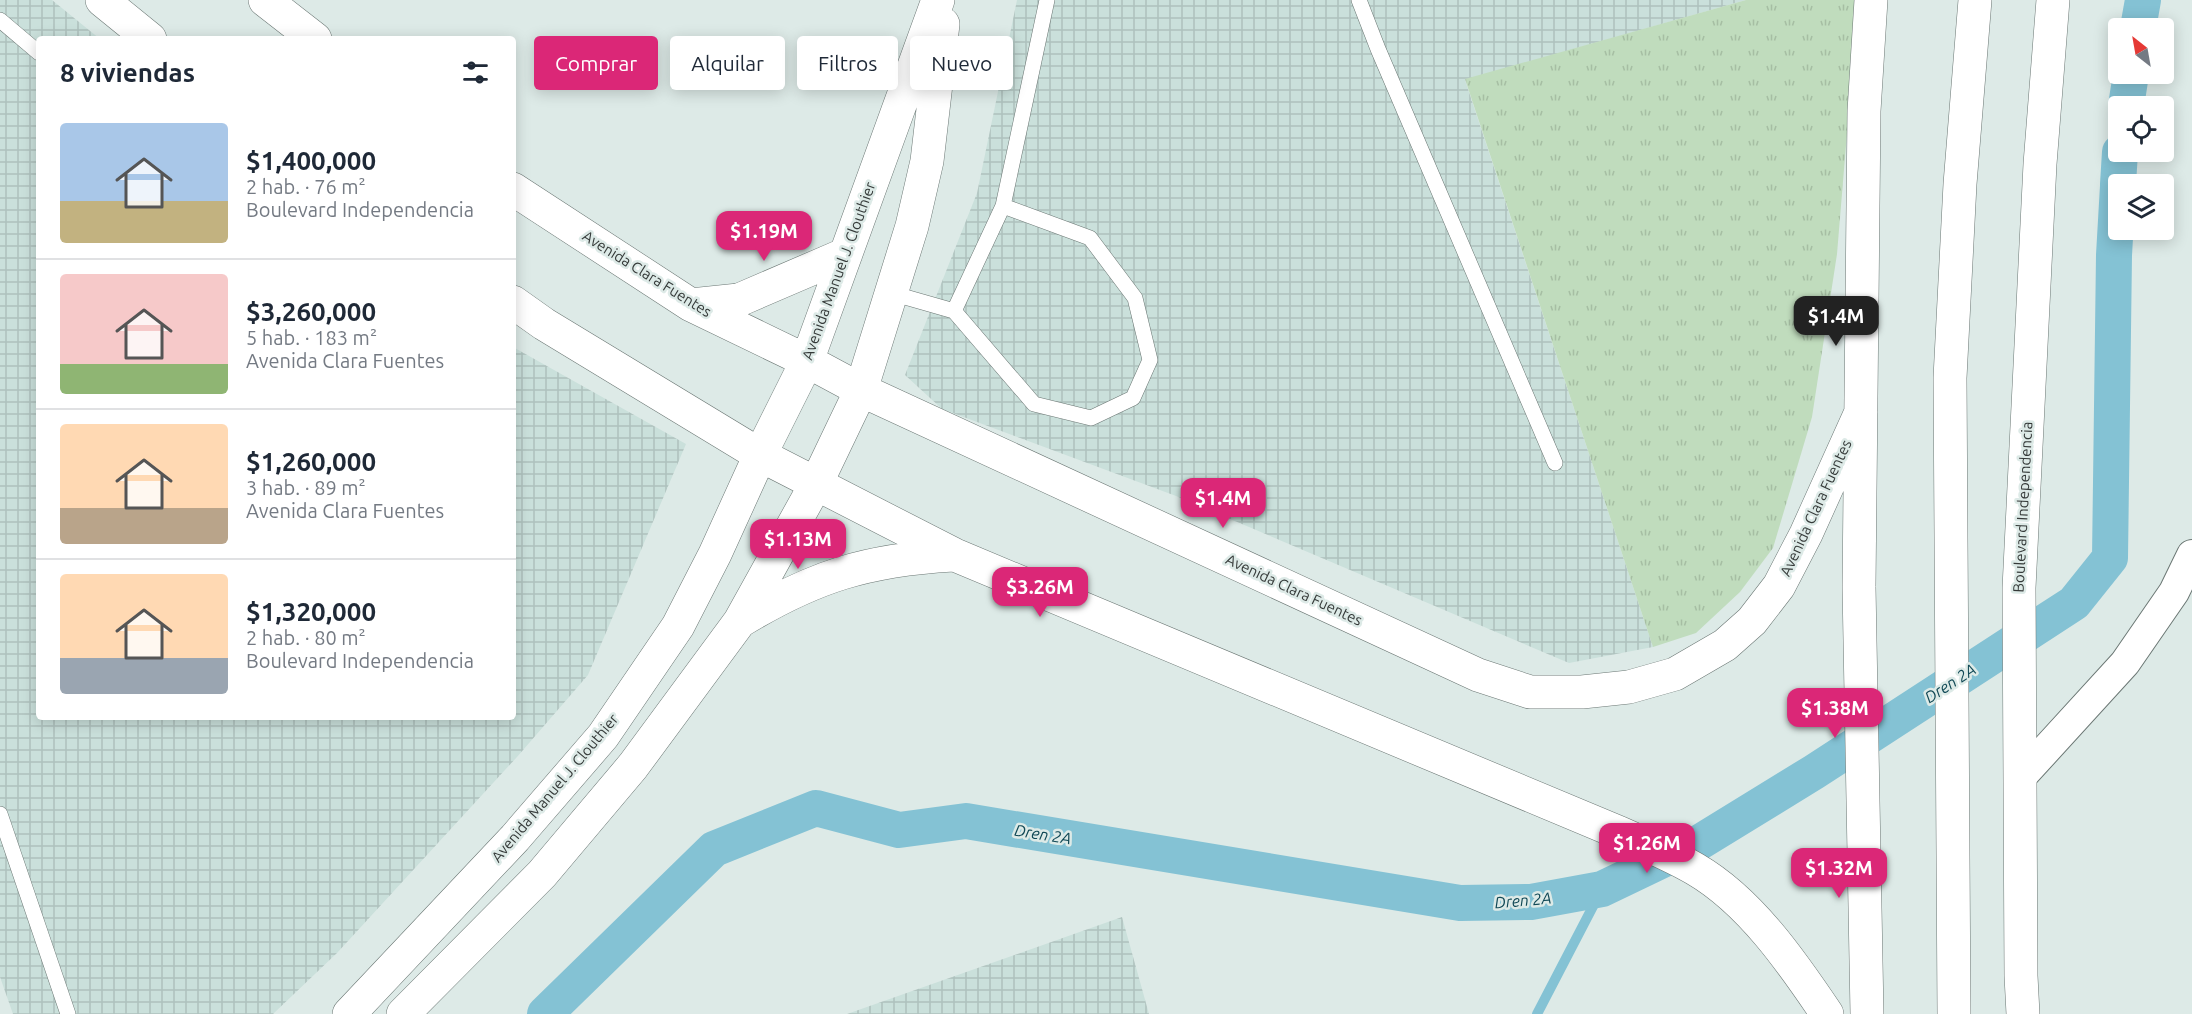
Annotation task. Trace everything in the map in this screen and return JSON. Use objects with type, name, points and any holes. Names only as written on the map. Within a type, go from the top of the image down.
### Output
[{"type":"main road","points":[[102,0],[146,36]]},
{"type":"main road","points":[[265,0],[311,36]]},
{"type":"main road","name":"Avenida Manuel J. Clouthier","points":[[349,1014],[514,838],[603,736],[678,626],[716,554],[760,455],[807,361],[938,0]]},
{"type":"main road","points":[[403,1014],[542,874],[633,766],[740,621],[816,484],[861,390],[912,226],[927,161],[946,0]]},
{"type":"main road","points":[[1867,1014],[1860,696],[1861,412],[1864,111],[1871,0]]},
{"type":"main road","points":[[1954,1014],[1950,378],[1960,184],[1975,0]]},
{"type":"main road","name":"Boulevard Independencia","points":[[2023,1014],[2019,588],[2040,164],[2053,0]]},
{"type":"main road","name":"Avenida Clara Fuentes","points":[[516,191],[691,305],[861,390],[1478,675],[1530,693],[1582,692],[1629,687],[1675,674],[1725,645],[1752,621],[1779,586],[1806,534],[1861,412]]},
{"type":"main road","points":[[691,305],[739,300],[846,254]]},
{"type":"main road","points":[[516,304],[544,324],[760,455],[955,555],[1620,833],[1696,869],[1739,902],[1792,962],[1827,1014]]},
{"type":"main road","points":[[740,621],[779,597],[821,579],[865,565],[910,557],[955,555]]},
{"type":"street","points":[[2020,778],[2124,663],[2174,592],[2192,555]]},
{"type":"lane","points":[[954,311],[1003,207],[1047,0]]},
{"type":"lane","points":[[1359,0],[1378,50],[1555,463]]},
{"type":"lane","points":[[0,20],[36,50]]},
{"type":"lane","points":[[891,293],[954,311],[1034,404],[1091,418],[1133,398],[1150,360],[1135,298],[1090,238],[1003,207]]},
{"type":"lane","points":[[0,814],[68,1014]]},
{"type":"shaded area","points":[[0,0],[52,0],[96,36],[36,36],[36,720],[516,720],[516,349],[686,444],[588,675],[517,757],[337,953],[273,1014],[13,1014],[0,977]]},
{"type":"shaded area","points":[[1017,0],[1746,0],[1465,80],[1653,647],[1569,663],[1176,496],[942,409],[905,375],[977,193],[998,90],[1013,90],[1013,36],[1010,36]]},
{"type":"shaded area","points":[[1122,917],[1149,1014],[847,1014]]},
{"type":"green space","points":[[1746,0],[1858,0],[1837,254],[1812,417],[1773,548],[1740,592],[1696,633],[1653,647],[1465,79]]},
{"type":"waterway","name":"Dren 2A","points":[[2140,18],[2143,0]]},
{"type":"waterway","name":"Dren 2A","points":[[2128,96],[2129,84]]},
{"type":"waterway","name":"Dren 2A","points":[[2119,162],[2119,174]]},
{"type":"waterway","name":"Dren 2A","points":[[545,1014],[714,849],[816,808],[899,830],[966,821],[1460,903],[1531,902],[1602,889],[1700,842],[1814,772],[2074,603],[2110,558],[2115,240]]},
{"type":"waterway","points":[[1537,1014],[1602,889]]}]
